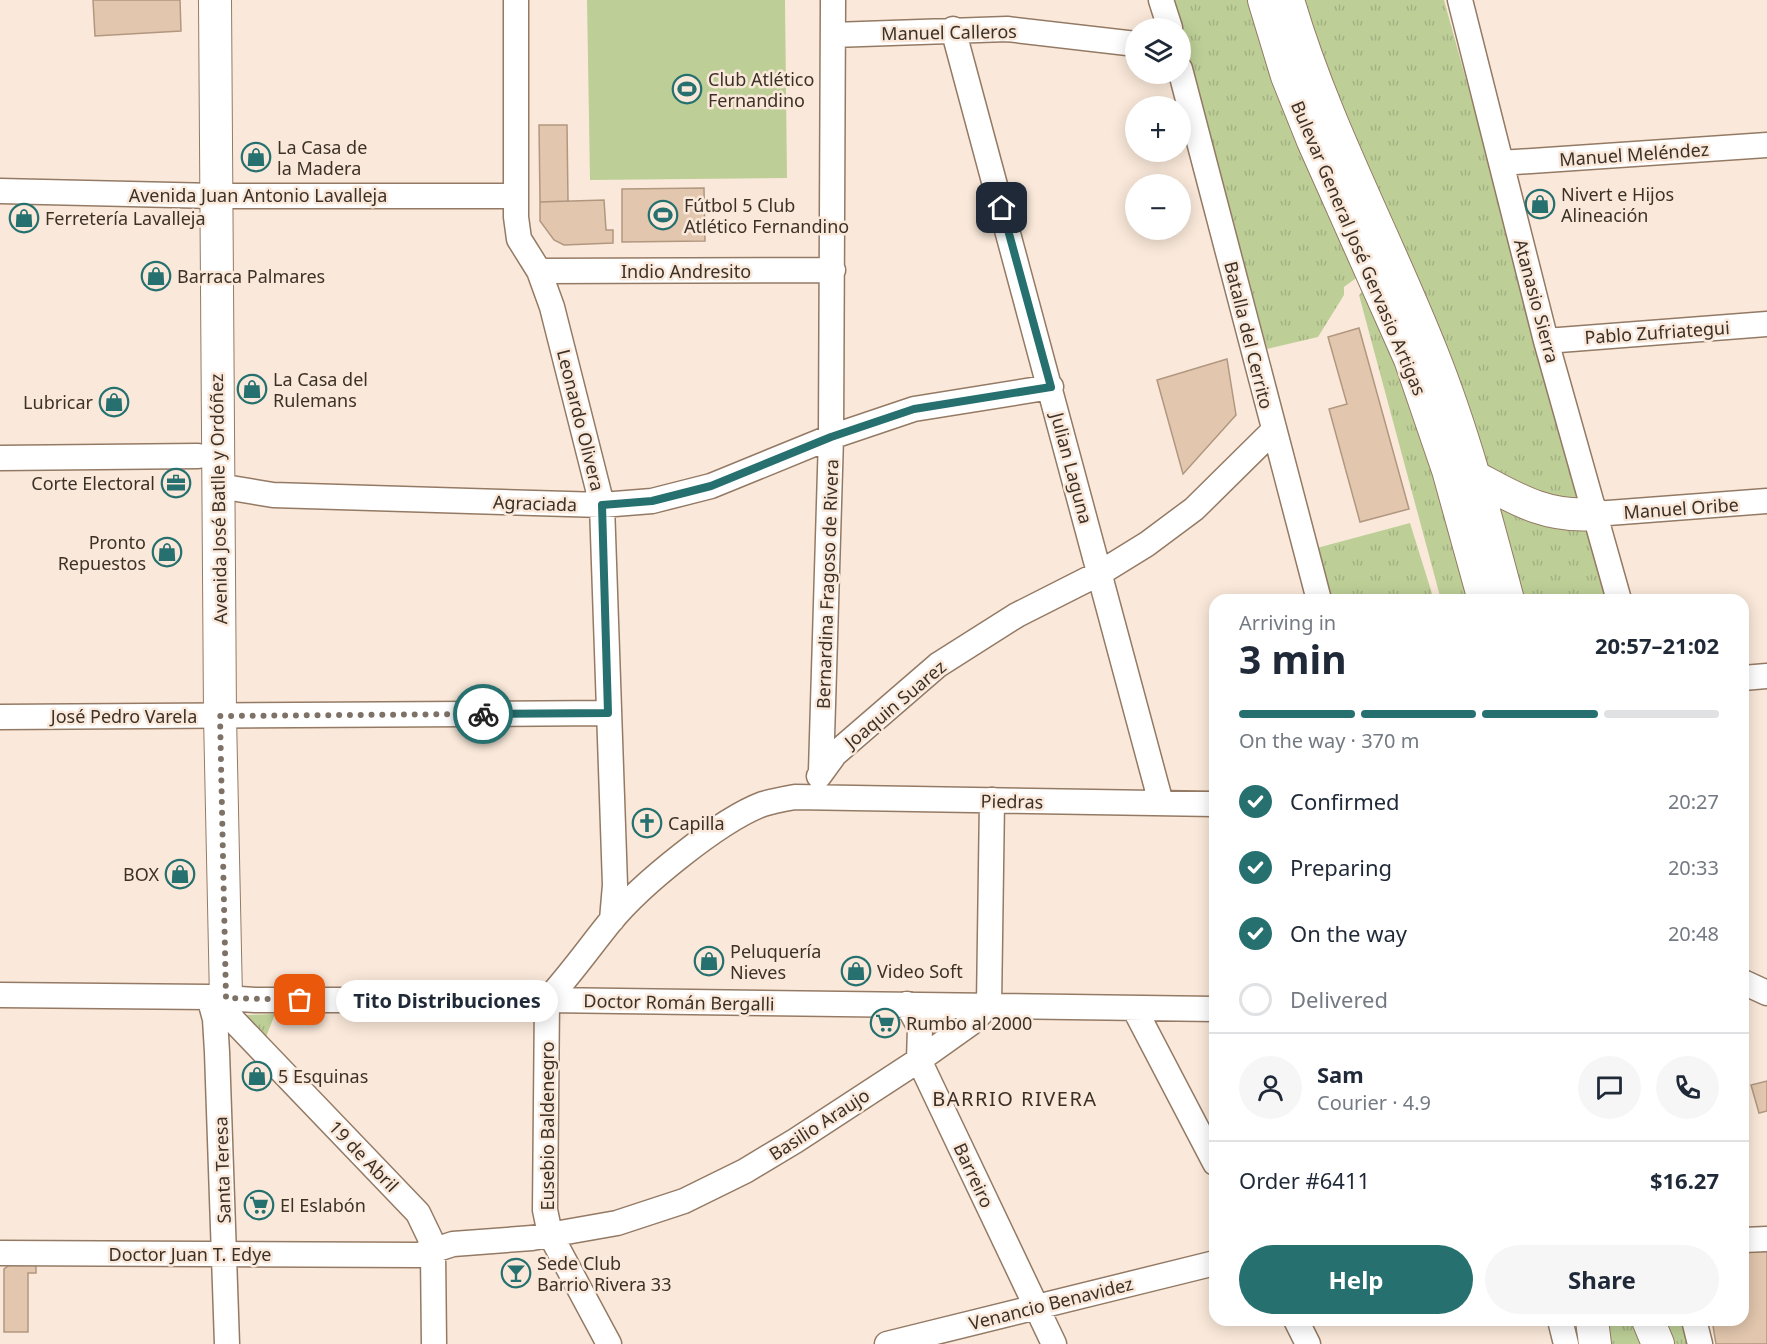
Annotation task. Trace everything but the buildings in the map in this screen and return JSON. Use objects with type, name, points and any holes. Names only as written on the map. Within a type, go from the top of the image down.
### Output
[{"type":"main road","name":"Avenida José Batlle y Ordóñez","points":[[195,0],[219,486],[209,716]]},
{"type":"main road","name":"Avenida José Batlle y Ordóñez","points":[[215,0],[198,456],[218,997]]},
{"type":"main road","name":"Bulevar General José Gervasio Artigas","points":[[1264,0],[1287,76],[1313,141],[1410,359],[1448,470],[1482,594]]},
{"type":"main road","name":"Bulevar General José Gervasio Artigas","points":[[1288,0],[1334,132],[1432,352],[1474,477],[1506,594]]},
{"type":"main road","points":[[1474,477],[1543,511],[1561,515],[1595,514]]},
{"type":"main road","points":[[1592,1326],[1594,1344]]},
{"type":"main road","points":[[1650,1326],[1658,1344]]},
{"type":"street","name":"Leonardo Olivera","points":[[516,0],[516,196],[519,238],[539,271],[549,298],[572,379],[602,505],[615,885],[612,920]]},
{"type":"street","name":"Bernardina Fragoso de Rivera","points":[[821,771],[831,437],[833,0]]},
{"type":"street","points":[[1161,0],[1167,18]]},
{"type":"street","name":"Atanasio Sierra","points":[[1460,0],[1546,340],[1617,594]]},
{"type":"street","name":"Manuel Calleros","points":[[833,35],[953,29],[1007,29],[1125,43]]},
{"type":"street","name":"Julian Laguna","points":[[953,29],[1161,803]]},
{"type":"street","name":"Batalla del Cerrito","points":[[1184,84],[1317,594]]},
{"type":"street","name":"Manuel Meléndez","points":[[1501,163],[1767,145]]},
{"type":"street","name":"Avenida Juan Antonio Lavalleja","points":[[0,191],[206,196],[516,196]]},
{"type":"street","name":"Indio Andresito","points":[[539,271],[833,270]]},
{"type":"street","name":"Pablo Zufriategui","points":[[1546,340],[1767,324]]},
{"type":"street","name":"Agraciada","points":[[219,486],[273,495],[602,505],[652,501],[711,486],[831,437],[914,409],[1051,387]]},
{"type":"street","name":"Joaquin Suarez","points":[[808,797],[821,771],[835,753],[882,710],[938,665],[1017,615],[1100,573],[1147,544],[1194,509],[1261,446],[1274,430]]},
{"type":"street","points":[[0,458],[198,456]]},
{"type":"street","name":"Manuel Oribe","points":[[1595,514],[1767,501]]},
{"type":"street","points":[[1749,678],[1767,676]]},
{"type":"street","name":"José Pedro Varela","points":[[0,717],[608,713]]},
{"type":"street","points":[[547,1000],[578,967],[612,920],[666,870],[720,827],[763,804],[795,797],[808,797]]},
{"type":"street","name":"Piedras","points":[[808,797],[1209,804]]},
{"type":"street","points":[[989,1005],[992,800]]},
{"type":"street","points":[[1749,985],[1767,993]]},
{"type":"street","name":"Doctor Román Bergalli","points":[[0,995],[218,997],[255,1000],[547,1000],[1209,1009]]},
{"type":"street","name":"19 de Abril","points":[[218,997],[233,1020],[418,1213],[425,1225],[433,1252],[434,1344]]},
{"type":"street","name":"Santa Teresa","points":[[218,997],[215,1019],[227,1344]]},
{"type":"street","points":[[1749,998],[1767,1005]]},
{"type":"street","name":"Eusebio Baldenegro","points":[[547,1000],[545,1210],[550,1234],[609,1344]]},
{"type":"street","name":"Barreiro","points":[[907,1004],[920,1028],[919,1060],[1054,1344]]},
{"type":"street","name":"Basilio Araujo","points":[[433,1252],[453,1244],[550,1234],[617,1223],[650,1213],[719,1185],[795,1141],[919,1060],[971,1023],[989,1005]]},
{"type":"street","points":[[1134,1008],[1209,1152]]},
{"type":"street","points":[[217,1052],[235,1040],[248,1036]]},
{"type":"street","name":"Doctor Juan T. Edye","points":[[380,1253],[414,1241],[422,1234],[425,1225]]},
{"type":"street","points":[[1749,1240],[1767,1239]]},
{"type":"street","name":"Doctor Juan T. Edye","points":[[0,1253],[380,1253],[400,1255],[433,1252]]},
{"type":"street","name":"Venancio Benavidez","points":[[887,1344],[1209,1264]]},
{"type":"street","points":[[1299,1326],[1308,1344]]},
{"type":"street","points":[[1562,1326],[1566,1344]]},
{"type":"street","points":[[1696,1326],[1700,1344]]},
{"type":"green space","name":"Club Atlético Fernandino","points":[[587,0],[785,0],[787,178],[590,180]]},
{"type":"green space","points":[[1171,0],[1254,0],[1363,273],[1344,287],[1344,295],[1318,337],[1267,349],[1191,73],[1191,18],[1176,18]]},
{"type":"green space","points":[[1301,0],[1444,0],[1582,498],[1574,508],[1482,466],[1346,130]]},
{"type":"green space","points":[[1367,287],[1385,324],[1472,594],[1439,594],[1359,295]]},
{"type":"green space","points":[[1491,498],[1586,527],[1608,594],[1515,594]]},
{"type":"green space","points":[[1410,523],[1432,594],[1325,594],[1313,549]]},
{"type":"green space","points":[[275,1014],[266,1037],[245,1015]]},
{"type":"green space","points":[[1602,1326],[1640,1326],[1647,1344],[1604,1344]]},
{"type":"green space","points":[[1661,1326],[1702,1326],[1706,1344],[1670,1344]]},
{"type":"way so far","points":[[300,1000],[226,998],[220,716],[483,714]]},
{"type":"place","name":"Club Atlético Fernandino","points":[[687,89]]},
{"type":"place","name":"La Casa de la Madera","points":[[256,157]]},
{"type":"place","name":"Nivert e Hijos Alineación","points":[[1540,204]]},
{"type":"place","name":"Fútbol 5 Club Atlético Fernandino","points":[[663,215]]},
{"type":"place","name":"Ferretería Lavalleja","points":[[24,218]]},
{"type":"place","name":"Barraca Palmares","points":[[156,276]]},
{"type":"place","name":"La Casa del Rulemans","points":[[252,389]]},
{"type":"place","name":"Lubricar","points":[[114,402]]},
{"type":"place","name":"Corte Electoral","points":[[176,483]]},
{"type":"place","name":"Pronto Repuestos","points":[[167,552]]},
{"type":"place","name":"Capilla","points":[[647,823]]},
{"type":"place","name":"BOX","points":[[180,874]]},
{"type":"place","name":"Peluquería Nieves","points":[[709,961]]},
{"type":"place","name":"Video Soft","points":[[856,971]]},
{"type":"place","name":"Tito Distribuciones","points":[[300,1000]]},
{"type":"place","name":"Rumbo al 2000","points":[[885,1023]]},
{"type":"place","name":"5 Esquinas","points":[[257,1076]]},
{"type":"place","name":"El Eslabón","points":[[259,1205]]},
{"type":"place","name":"Sede Club Barrio Rivera 33","points":[[516,1273]]},
{"type":"district","name":"BARRIO RIVERA","points":[[1015,1098]]},
{"type":"route","points":[[483,714],[608,713],[602,505],[652,501],[682,495],[741,476],[831,437],[914,409],[1051,387],[1002,208]]}]
